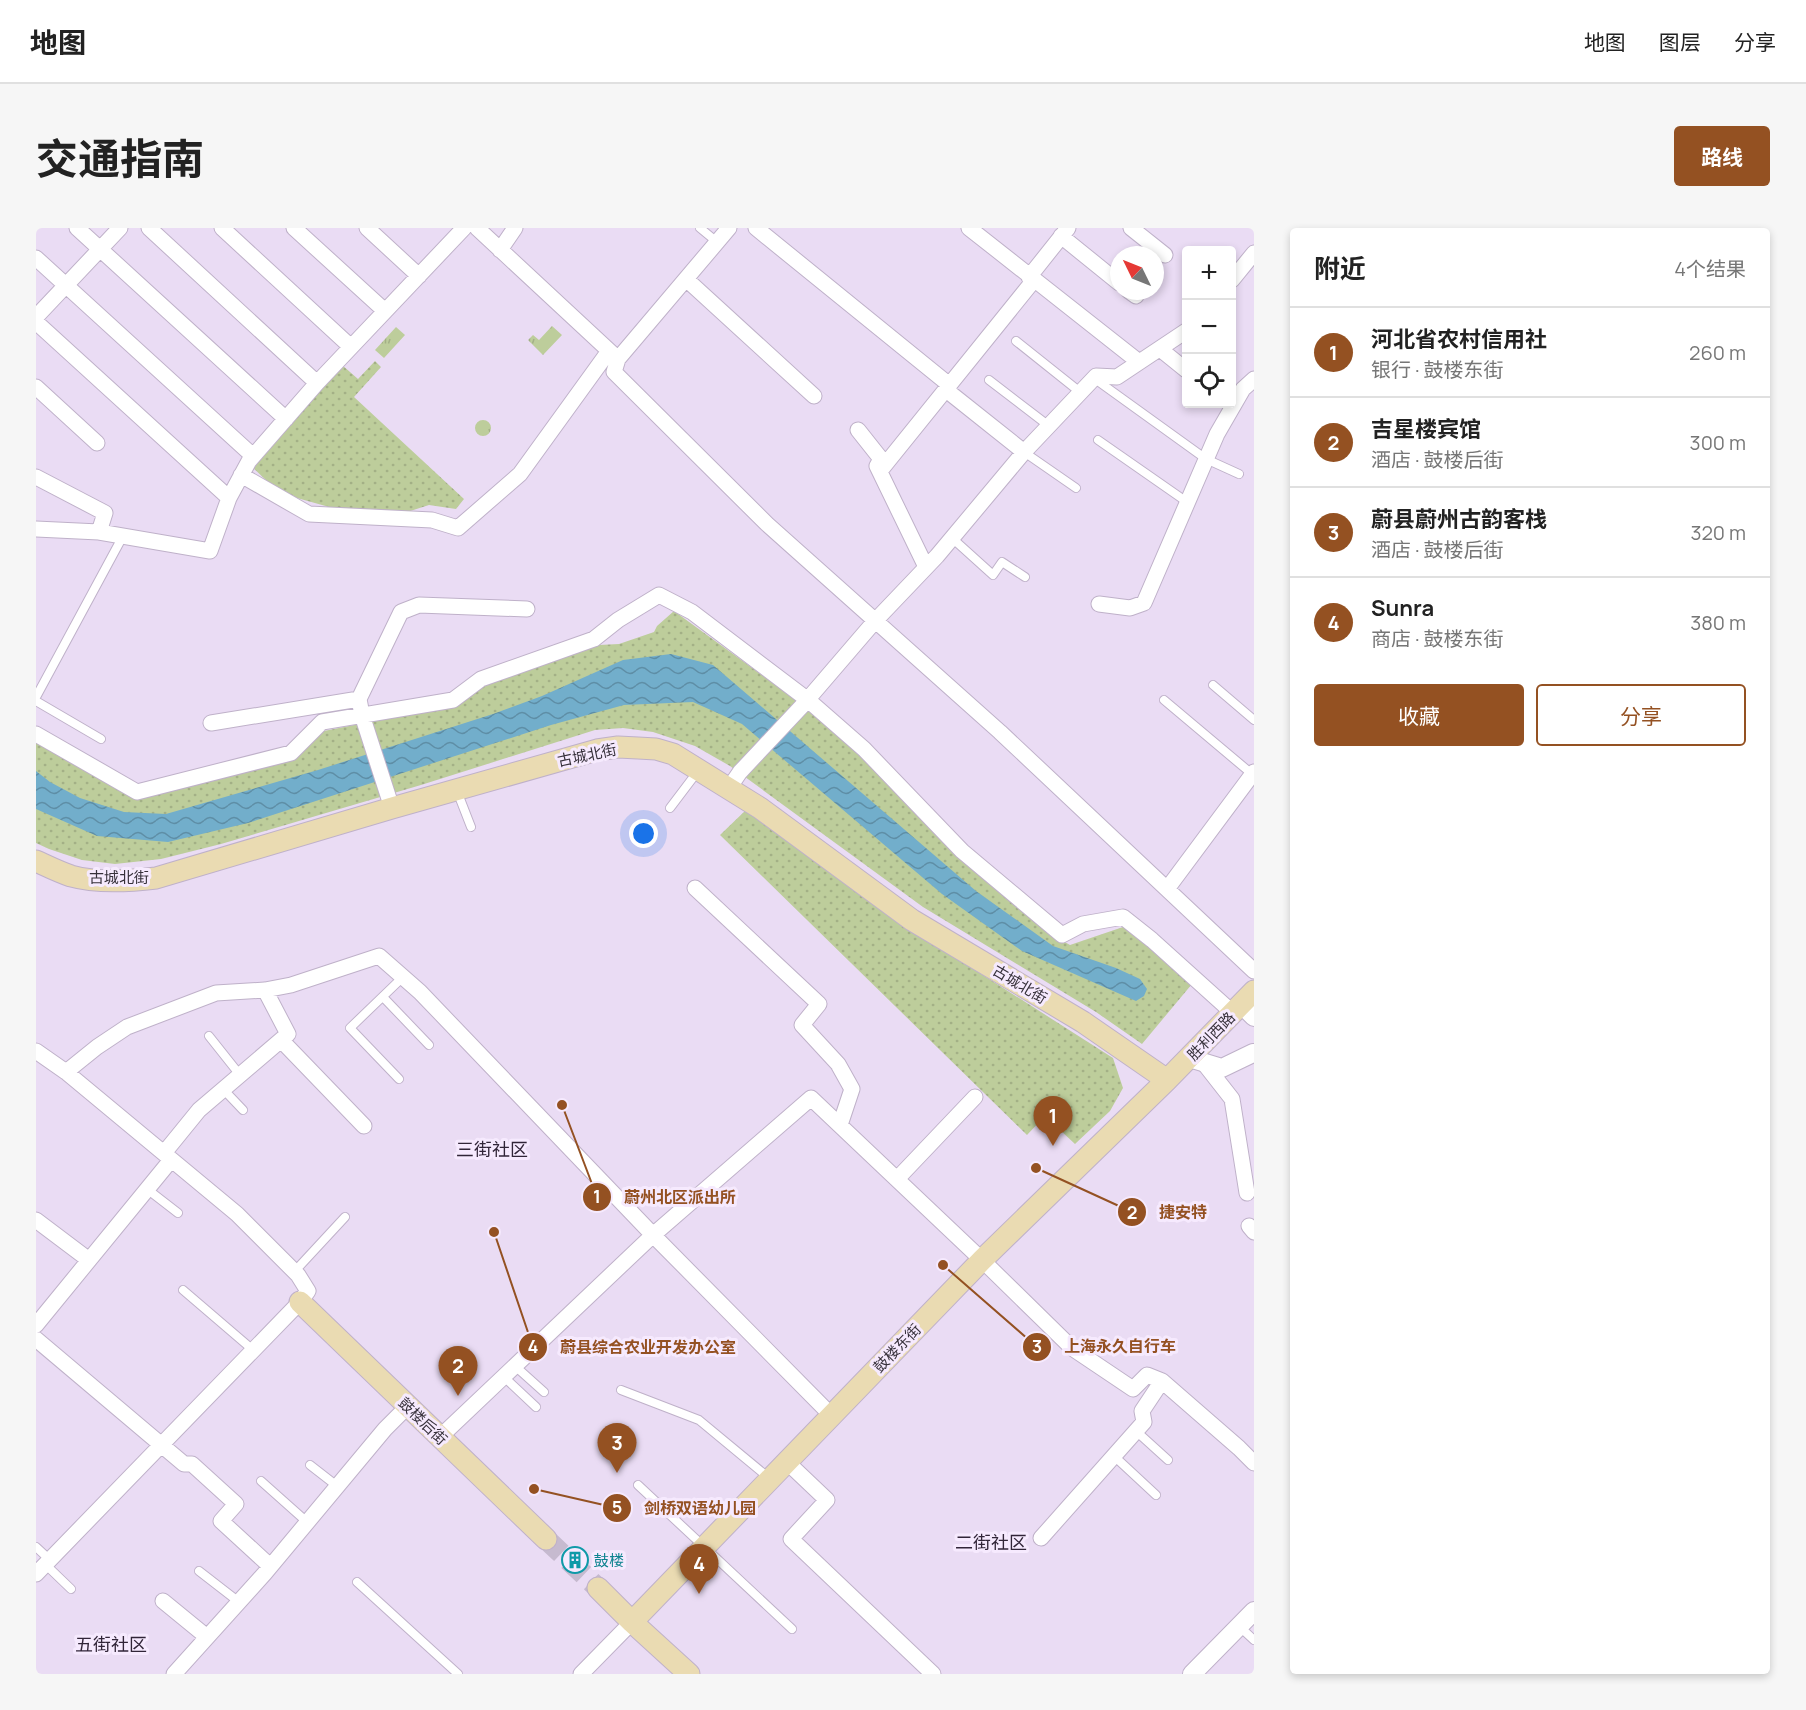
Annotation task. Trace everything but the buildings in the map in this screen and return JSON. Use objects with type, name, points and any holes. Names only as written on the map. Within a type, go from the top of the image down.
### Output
[{"type":"main road","name":"古城北街","points":[[36,861],[72,876],[103,880],[156,878],[389,800],[457,790],[597,750],[618,747],[656,749],[674,754],[699,769],[735,780],[760,808],[912,920],[1083,1022],[1167,1080]]},
{"type":"main road","name":"胜利西路","points":[[1167,1080],[1196,1060],[1246,1006]]},
{"type":"main road","name":"鼓楼东街","points":[[632,1622],[982,1260],[1167,1080]]},
{"type":"main road","name":"鼓楼后街","points":[[300,1302],[546,1539]]},
{"type":"main road","points":[[598,1588],[689,1674]]},
{"type":"street","points":[[77,228],[286,418]]},
{"type":"street","points":[[120,228],[36,319],[229,498]]},
{"type":"street","points":[[149,228],[317,383]]},
{"type":"street","points":[[222,228],[351,347]]},
{"type":"street","points":[[294,228],[385,311]]},
{"type":"street","points":[[367,228],[419,276]]},
{"type":"street","points":[[36,530],[99,532],[210,551],[229,498],[253,456],[317,383],[464,228]]},
{"type":"street","points":[[477,228],[614,355],[614,372],[767,524],[1000,732],[1254,971]]},
{"type":"street","points":[[500,250],[515,228]]},
{"type":"street","points":[[241,475],[309,514],[432,520],[458,528],[520,474],[614,355],[686,279],[729,228]]},
{"type":"street","points":[[756,228],[947,383],[950,393],[1024,452]]},
{"type":"street","points":[[969,228],[1139,362]]},
{"type":"street","points":[[1131,228],[1165,255]]},
{"type":"street","points":[[880,471],[948,388],[1065,232],[1110,274]]},
{"type":"street","points":[[36,258],[253,456]]},
{"type":"street","points":[[1236,276],[1252,261]]},
{"type":"street","points":[[686,279],[814,396]]},
{"type":"street","points":[[735,780],[875,621],[952,538],[1024,452],[1096,376],[1117,377],[1182,334]]},
{"type":"street","points":[[1160,349],[1182,367]]},
{"type":"street","points":[[1236,399],[1254,379]]},
{"type":"street","points":[[36,387],[97,443]]},
{"type":"street","points":[[1099,604],[1130,608],[1144,603],[1216,434],[1230,408]]},
{"type":"street","points":[[858,430],[881,459],[878,466],[880,471],[926,567]]},
{"type":"street","points":[[36,477],[105,513],[99,532]]},
{"type":"street","points":[[36,734],[137,792],[291,753],[322,722],[363,719],[453,700],[481,679],[594,639],[618,620],[659,595],[692,612],[864,749],[962,851],[1062,934],[1083,924],[1123,916],[1152,940],[1246,1006]]},
{"type":"street","points":[[389,800],[363,719],[359,699],[401,612],[419,605],[527,609]]},
{"type":"street","points":[[211,723],[359,699]]},
{"type":"street","points":[[1167,890],[1253,773]]},
{"type":"street","points":[[695,888],[819,1004],[802,1025],[838,1064],[852,1089],[840,1125]]},
{"type":"street","points":[[66,1072],[97,1047],[127,1028],[216,993],[265,990],[291,985],[379,956],[420,992],[653,1235],[831,1415]]},
{"type":"street","points":[[36,1325],[147,1189],[168,1157],[167,1147],[199,1110],[288,1034],[265,990]]},
{"type":"street","points":[[281,1040],[364,1126]]},
{"type":"street","points":[[36,1051],[66,1072],[237,1214],[295,1271],[308,1291],[300,1302],[44,1566]]},
{"type":"street","points":[[1196,1060],[1222,1068],[1254,1052]]},
{"type":"street","points":[[1196,1060],[1232,1099],[1247,1193]]},
{"type":"street","points":[[897,1179],[975,1097]]},
{"type":"street","points":[[440,1437],[653,1235],[811,1098],[1072,1348],[1133,1389],[1147,1375],[1162,1380],[1254,1463]]},
{"type":"street","points":[[36,1220],[89,1260]]},
{"type":"street","points":[[36,1339],[184,1464],[192,1464],[236,1504],[221,1521],[270,1566]]},
{"type":"street","points":[[1041,1538],[1144,1422],[1142,1411],[1162,1380]]},
{"type":"street","points":[[174,1674],[239,1602],[385,1429],[408,1406]]},
{"type":"street","points":[[787,1462],[827,1500],[791,1539],[933,1674]]},
{"type":"street","points":[[163,1601],[207,1637]]},
{"type":"street","points":[[1192,1674],[1254,1611]]},
{"type":"street","points":[[581,1674],[632,1622]]},
{"type":"lane","points":[[700,228],[717,243]]},
{"type":"lane","points":[[1016,340],[1080,392]]},
{"type":"lane","points":[[1094,378],[1206,459],[1239,474]]},
{"type":"lane","points":[[989,380],[1049,426]]},
{"type":"lane","points":[[1098,440],[1187,502]]},
{"type":"lane","points":[[1024,452],[1076,488]]},
{"type":"lane","points":[[101,739],[36,699],[123,536]]},
{"type":"lane","points":[[952,538],[993,575],[1002,562],[1025,577]]},
{"type":"lane","points":[[1213,685],[1254,720]]},
{"type":"lane","points":[[1164,700],[1253,773]]},
{"type":"lane","points":[[670,808],[699,769]]},
{"type":"lane","points":[[457,790],[471,827]]},
{"type":"lane","points":[[399,1078],[350,1028],[403,978]]},
{"type":"lane","points":[[383,997],[429,1045]]},
{"type":"lane","points":[[209,1036],[240,1075]]},
{"type":"lane","points":[[223,1089],[243,1110]]},
{"type":"lane","points":[[147,1189],[178,1213]]},
{"type":"lane","points":[[295,1271],[345,1217]]},
{"type":"lane","points":[[183,1290],[253,1350]]},
{"type":"lane","points":[[509,1371],[544,1392]]},
{"type":"lane","points":[[509,1371],[536,1407]]},
{"type":"lane","points":[[621,1390],[699,1420],[770,1479]]},
{"type":"lane","points":[[1136,1431],[1168,1460]]},
{"type":"lane","points":[[1114,1456],[1156,1495]]},
{"type":"lane","points":[[310,1465],[337,1486]]},
{"type":"lane","points":[[261,1481],[307,1522]]},
{"type":"lane","points":[[638,1485],[792,1629]]},
{"type":"lane","points":[[36,1547],[44,1566],[71,1588]]},
{"type":"lane","points":[[199,1571],[239,1602]]},
{"type":"lane","points":[[357,1582],[458,1674]]},
{"type":"lane","points":[[1239,1626],[1254,1640]]},
{"type":"green space","points":[[552,326],[562,335],[543,355],[528,340],[533,335],[539,340]]},
{"type":"green space","points":[[396,327],[405,335],[384,358],[375,350]]},
{"type":"green space","points":[[375,361],[381,367],[354,397],[464,499],[456,509],[429,505],[404,513],[347,512],[297,498],[268,482],[250,465],[342,365],[358,379]]},
{"type":"green space","points":[[483,420],[491,428],[483,436],[475,428]]},
{"type":"green space","points":[[674,611],[777,686],[852,745],[1056,937],[1070,945],[1123,927],[1150,942],[1192,984],[1142,1044],[1096,1012],[923,907],[730,766],[695,746],[653,732],[623,728],[595,730],[421,785],[221,844],[161,859],[115,864],[82,860],[36,843],[36,741],[137,799],[293,756],[324,731],[444,707],[486,683],[599,645],[619,644],[654,632],[657,626]]},
{"type":"green space","points":[[746,810],[903,924],[1113,1058],[1123,1088],[1110,1111],[1075,1144],[1045,1116],[1027,1135],[720,835]]},
{"type":"water","points":[[671,654],[713,665],[976,891],[1053,946],[1140,979],[1147,989],[1144,996],[1136,1001],[1022,951],[942,894],[742,724],[693,702],[624,705],[551,725],[248,823],[168,842],[97,836],[36,809],[36,771],[50,782],[80,798],[124,812],[166,814],[318,770],[493,714],[542,696],[623,660]]},
{"type":"tunnel","points":[[546,1539],[598,1588]]},
{"type":"place","name":"蔚州北区派出所","points":[[562,1105]]},
{"type":"place","name":"河北省农村信用社","points":[[1053,1146]]},
{"type":"place","name":"捷安特","points":[[1036,1168]]},
{"type":"place","name":"蔚县综合农业开发办公室","points":[[494,1232]]},
{"type":"place","name":"上海永久自行车","points":[[943,1265]]},
{"type":"place","name":"吉星楼宾馆","points":[[458,1396]]},
{"type":"place","name":"蔚县蔚州古韵客栈","points":[[617,1473]]},
{"type":"place","name":"剑桥双语幼儿园","points":[[534,1489]]},
{"type":"place","name":"鼓楼","points":[[575,1560]]},
{"type":"place","name":"Sunra","points":[[699,1594]]},
{"type":"district","name":"三街社区","points":[[492,1149]]},
{"type":"district","name":"二街社区","points":[[991,1542]]},
{"type":"district","name":"五街社区","points":[[111,1644]]}]
